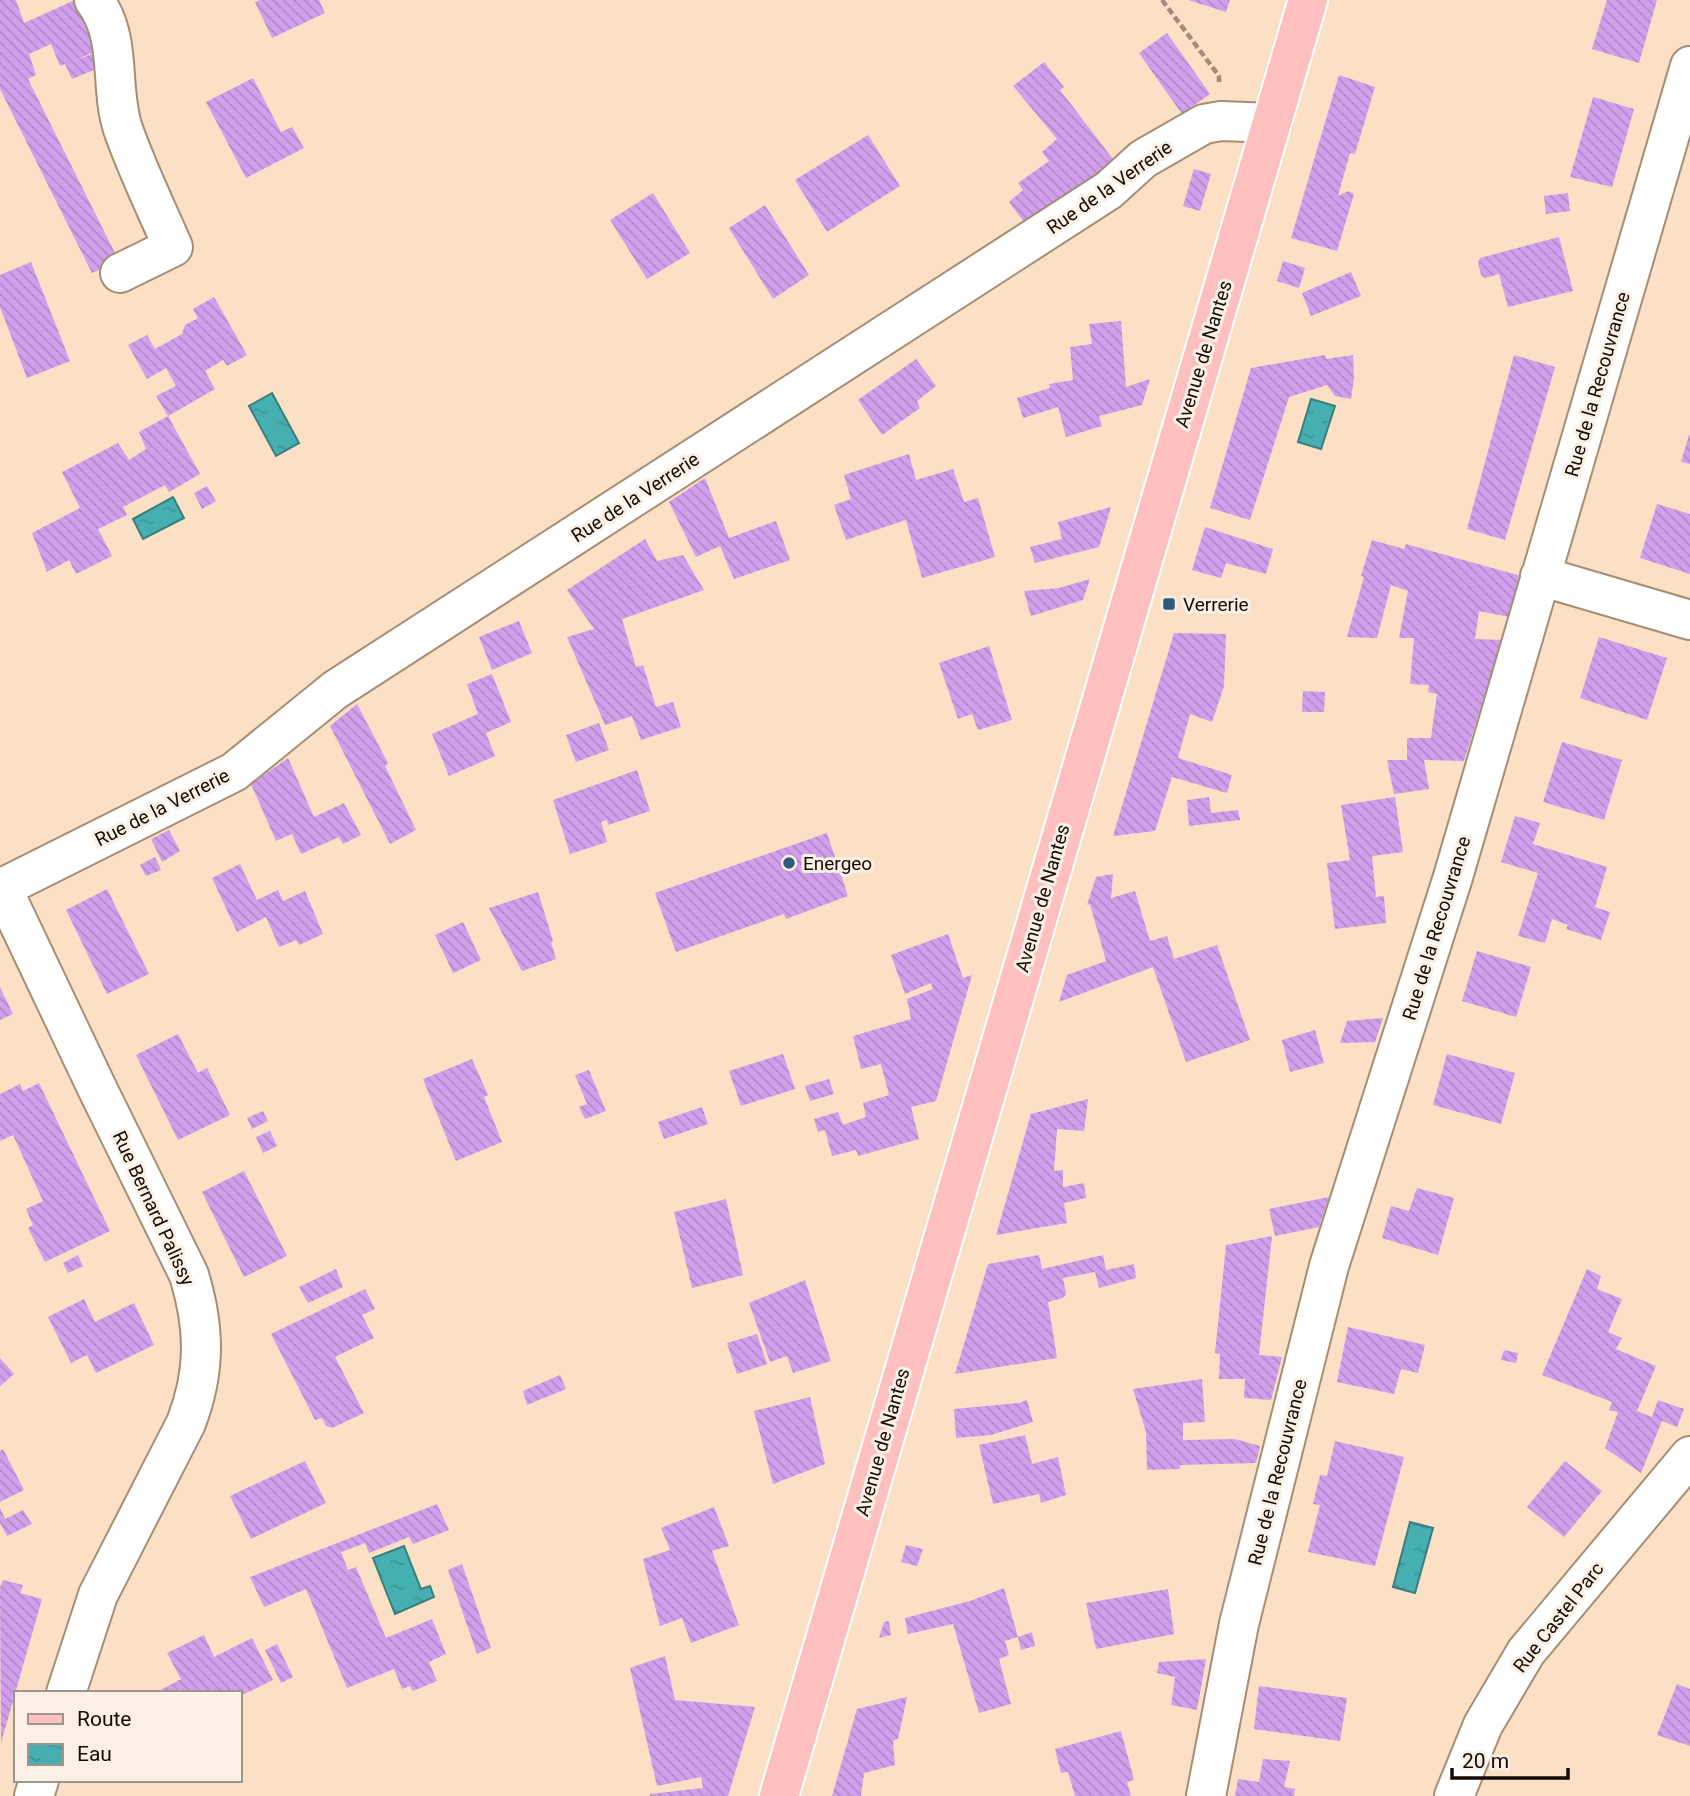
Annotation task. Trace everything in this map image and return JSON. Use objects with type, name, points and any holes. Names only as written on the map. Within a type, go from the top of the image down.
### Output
[{"type":"main road","name":"Avenue de Nantes","points":[[779,1796],[1308,0]]},
{"type":"street","points":[[94,0],[114,47],[116,94],[122,127],[173,247],[120,273]]},
{"type":"street","name":"Rue de la Recouvrance","points":[[1206,1796],[1239,1623],[1329,1266],[1453,877],[1540,576],[1683,118],[1690,66]]},
{"type":"street","name":"Rue de la Verrerie","points":[[1,889],[234,772],[335,690],[1109,190],[1143,159],[1204,124],[1221,121],[1272,123]]},
{"type":"street","points":[[1540,576],[1690,620]]},
{"type":"street","name":"Rue Bernard Palissy","points":[[1,889],[189,1275],[202,1329],[196,1397],[186,1423],[98,1595],[67,1691]]},
{"type":"street","name":"Rue Castel Parc","points":[[1454,1796],[1483,1725],[1526,1652],[1690,1456]]},
{"type":"path","points":[[1162,0],[1219,76],[1221,121]]},
{"type":"water","points":[[272,393],[299,443],[276,456],[249,406]]},
{"type":"water","points":[[1311,399],[1335,406],[1321,449],[1298,442]]},
{"type":"water","points":[[173,497],[184,518],[143,539],[133,519]]},
{"type":"water","points":[[1410,1522],[1433,1528],[1415,1593],[1393,1587]]},
{"type":"water","points":[[404,1546],[421,1589],[430,1586],[434,1597],[395,1614],[373,1558]]},
{"type":"building","points":[[0,0],[16,0],[24,23],[75,0],[103,48],[71,62],[105,49],[111,63],[72,79],[65,64],[60,66],[51,44],[29,54],[36,75],[28,79],[119,261],[92,273],[0,89]]},
{"type":"building","points":[[319,0],[325,13],[272,38],[255,2]]},
{"type":"building","points":[[1188,0],[1230,0],[1226,12]]},
{"type":"building","points":[[1607,0],[1657,0],[1639,63],[1592,49]]},
{"type":"building","points":[[1167,33],[1210,94],[1182,114],[1139,53]]},
{"type":"building","points":[[1044,62],[1064,87],[1060,90],[1116,163],[1027,226],[1009,202],[1023,190],[1018,183],[1049,161],[1042,152],[1057,139],[1013,86]]},
{"type":"building","points":[[1339,75],[1375,87],[1355,154],[1350,153],[1338,196],[1348,191],[1354,194],[1337,251],[1291,238]]},
{"type":"building","points":[[253,78],[281,132],[292,127],[304,148],[246,178],[206,102]]},
{"type":"building","points":[[1593,97],[1634,109],[1612,187],[1570,177]]},
{"type":"building","points":[[868,135],[900,186],[827,232],[795,180]]},
{"type":"building","points":[[1194,169],[1211,174],[1200,211],[1183,206]]},
{"type":"building","points":[[653,193],[690,253],[647,279],[610,220]]},
{"type":"building","points":[[1568,193],[1570,211],[1546,214],[1544,196]]},
{"type":"building","points":[[765,205],[809,275],[773,299],[729,228]]},
{"type":"building","points":[[1559,237],[1573,291],[1508,307],[1499,274],[1485,278],[1481,275],[1478,263],[1480,258]]},
{"type":"building","points":[[1283,261],[1305,268],[1299,288],[1277,281]]},
{"type":"building","points":[[31,262],[70,361],[27,378],[0,307],[0,275]]},
{"type":"building","points":[[1351,272],[1361,296],[1311,316],[1302,293]]},
{"type":"building","points":[[214,297],[247,355],[227,366],[223,360],[205,371],[215,389],[168,416],[156,396],[176,386],[166,368],[147,379],[128,345],[147,335],[155,349],[182,334],[185,325],[198,318],[193,309]]},
{"type":"building","points":[[1121,321],[1126,387],[1150,379],[1142,405],[1099,416],[1102,426],[1066,437],[1058,407],[1023,418],[1017,398],[1050,388],[1049,384],[1073,380],[1070,347],[1092,344],[1089,324]]},
{"type":"building","points":[[1325,355],[1326,359],[1353,355],[1351,399],[1335,396],[1327,385],[1289,397],[1250,520],[1210,508],[1251,368]]},
{"type":"building","points":[[1514,355],[1555,367],[1505,540],[1467,529]]},
{"type":"building","points":[[916,359],[936,386],[917,401],[920,408],[882,435],[858,400]]},
{"type":"building","points":[[168,416],[200,474],[169,492],[165,485],[123,507],[127,515],[98,529],[112,556],[76,574],[69,560],[47,572],[32,533],[80,508],[62,472],[118,443],[129,460],[146,449],[139,432]]},
{"type":"building","points":[[1690,435],[1690,464],[1681,462]]},
{"type":"building","points":[[909,454],[916,480],[953,469],[964,502],[978,498],[995,557],[922,578],[906,520],[846,540],[834,505],[851,499],[844,475]]},
{"type":"building","points":[[705,478],[729,538],[776,521],[790,560],[734,579],[720,546],[696,557],[669,502]]},
{"type":"building","points":[[207,486],[216,501],[202,509],[194,493]]},
{"type":"building","points":[[1657,504],[1690,514],[1690,574],[1640,558]]},
{"type":"building","points":[[1111,507],[1099,547],[1035,563],[1030,547],[1062,539],[1058,522]]},
{"type":"building","points":[[1205,527],[1273,549],[1266,574],[1226,563],[1221,578],[1192,570]]},
{"type":"building","points":[[645,539],[657,561],[683,555],[704,590],[622,619],[636,667],[643,665],[656,707],[673,702],[681,727],[641,740],[632,716],[605,725],[567,637],[594,629],[567,590]]},
{"type":"building","points":[[1372,540],[1404,549],[1406,544],[1521,576],[1509,617],[1479,611],[1475,639],[1502,640],[1464,761],[1424,760],[1429,789],[1394,794],[1387,760],[1407,760],[1407,738],[1431,738],[1437,694],[1428,692],[1429,685],[1410,684],[1414,638],[1399,638],[1408,591],[1391,585],[1377,638],[1347,637]]},
{"type":"building","points":[[1090,579],[1083,600],[1031,616],[1024,591],[1059,588]]},
{"type":"building","points":[[519,621],[532,653],[492,670],[479,637]]},
{"type":"building","points":[[1174,633],[1226,634],[1224,686],[1212,722],[1190,714],[1178,758],[1232,775],[1227,793],[1172,777],[1155,831],[1113,836]]},
{"type":"building","points":[[1599,637],[1667,658],[1647,720],[1580,698]]},
{"type":"building","points":[[989,646],[1012,720],[978,730],[972,714],[958,719],[939,663]]},
{"type":"building","points":[[492,674],[511,722],[486,733],[495,756],[449,776],[432,734],[478,714],[467,684]]},
{"type":"building","points":[[1303,691],[1325,692],[1324,712],[1302,712]]},
{"type":"building","points":[[357,704],[388,763],[385,766],[416,830],[390,844],[330,726]]},
{"type":"building","points":[[599,723],[609,750],[576,762],[566,735]]},
{"type":"building","points":[[1562,742],[1622,760],[1604,820],[1543,802]]},
{"type":"building","points":[[288,758],[314,817],[344,803],[361,835],[343,844],[339,837],[301,854],[292,834],[276,841],[251,784]]},
{"type":"building","points":[[637,770],[650,811],[608,825],[607,820],[601,822],[607,842],[570,854],[553,800]]},
{"type":"building","points":[[1209,797],[1211,813],[1238,810],[1240,820],[1189,826],[1187,800]]},
{"type":"building","points":[[1395,797],[1403,852],[1372,856],[1376,897],[1384,896],[1386,923],[1335,929],[1327,863],[1350,860],[1341,805]]},
{"type":"building","points":[[1515,816],[1540,823],[1533,844],[1607,867],[1595,907],[1610,912],[1601,940],[1566,929],[1568,925],[1552,919],[1545,943],[1518,936],[1538,873],[1501,862]]},
{"type":"building","points":[[169,830],[180,851],[162,862],[151,839]]},
{"type":"building","name":"Energeo","points":[[827,833],[848,896],[786,919],[784,914],[676,952],[655,893]]},
{"type":"building","points":[[155,857],[161,870],[146,876],[140,865]]},
{"type":"building","points":[[240,864],[257,900],[278,890],[283,901],[305,891],[323,934],[299,945],[296,940],[279,947],[266,917],[237,932],[212,878]]},
{"type":"building","points":[[1113,874],[1111,898],[1135,891],[1150,941],[1167,936],[1174,959],[1217,945],[1250,1040],[1186,1062],[1153,967],[1059,1002],[1067,975],[1106,961],[1090,904],[1087,905],[1096,877]]},
{"type":"building","points":[[107,889],[149,974],[107,994],[66,910]]},
{"type":"building","points":[[538,892],[556,959],[522,971],[489,908]]},
{"type":"building","points":[[463,922],[481,960],[453,973],[435,935]]},
{"type":"building","points":[[948,934],[963,978],[972,975],[936,1101],[911,1107],[919,1139],[858,1156],[856,1150],[832,1156],[825,1130],[818,1132],[814,1119],[838,1112],[843,1125],[866,1117],[863,1103],[889,1095],[881,1064],[861,1069],[853,1036],[911,1019],[907,999],[933,989],[931,983],[905,994],[891,955]]},
{"type":"building","points":[[1477,951],[1531,967],[1516,1017],[1462,1001]]},
{"type":"building","points":[[0,987],[13,1014],[0,1020]]},
{"type":"building","points":[[1383,1018],[1375,1042],[1340,1043],[1347,1021]]},
{"type":"building","points":[[1315,1030],[1324,1063],[1290,1072],[1282,1040]]},
{"type":"building","points":[[178,1034],[198,1073],[207,1068],[230,1115],[178,1140],[136,1055]]},
{"type":"building","points":[[783,1054],[795,1089],[741,1106],[729,1071]]},
{"type":"building","points":[[1447,1054],[1515,1073],[1501,1124],[1433,1105]]},
{"type":"building","points":[[472,1059],[488,1095],[484,1097],[502,1142],[456,1161],[423,1079]]},
{"type":"building","points":[[589,1070],[606,1111],[585,1119],[579,1107],[587,1104],[575,1075]]},
{"type":"building","points":[[829,1079],[834,1094],[810,1101],[805,1086]]},
{"type":"building","points":[[39,1083],[110,1231],[45,1262],[28,1228],[33,1225],[26,1209],[43,1201],[13,1135],[0,1141],[0,1094],[20,1084],[23,1091]]},
{"type":"building","points":[[1088,1099],[1084,1131],[1057,1129],[1054,1171],[1063,1170],[1063,1187],[1084,1183],[1086,1198],[1064,1203],[1067,1223],[996,1235],[1031,1114]]},
{"type":"building","points":[[702,1107],[708,1124],[664,1139],[658,1122]]},
{"type":"building","points":[[263,1111],[268,1121],[252,1129],[247,1118]]},
{"type":"building","points":[[270,1131],[277,1146],[263,1153],[256,1137]]},
{"type":"building","points":[[244,1171],[287,1256],[244,1277],[202,1192]]},
{"type":"building","points":[[1417,1188],[1454,1198],[1438,1255],[1382,1238],[1391,1206],[1409,1211]]},
{"type":"building","points":[[1329,1197],[1319,1227],[1275,1236],[1269,1209]]},
{"type":"building","points":[[726,1199],[743,1275],[692,1288],[674,1212]]},
{"type":"building","points":[[1272,1236],[1259,1355],[1282,1357],[1271,1400],[1244,1398],[1245,1379],[1219,1379],[1220,1354],[1215,1353],[1226,1245]]},
{"type":"building","points":[[78,1255],[83,1266],[68,1273],[63,1263]]},
{"type":"building","points":[[1039,1255],[1042,1269],[1103,1255],[1106,1270],[1134,1264],[1136,1278],[1099,1288],[1095,1272],[1063,1278],[1066,1294],[1063,1298],[1048,1302],[1057,1358],[955,1374],[988,1264]]},
{"type":"building","points":[[336,1269],[343,1287],[308,1303],[299,1287]]},
{"type":"building","points":[[1587,1269],[1601,1276],[1597,1289],[1622,1299],[1608,1332],[1622,1338],[1616,1349],[1656,1366],[1637,1411],[1652,1417],[1658,1400],[1684,1409],[1677,1427],[1662,1421],[1641,1473],[1605,1448],[1618,1412],[1609,1410],[1612,1402],[1542,1375]]},
{"type":"building","points":[[805,1280],[831,1361],[793,1373],[787,1356],[770,1362],[749,1303]]},
{"type":"building","points":[[365,1289],[375,1309],[362,1315],[374,1338],[335,1357],[364,1413],[332,1428],[326,1426],[322,1418],[315,1420],[271,1334]]},
{"type":"building","points":[[84,1299],[95,1322],[134,1303],[154,1345],[96,1373],[87,1355],[71,1363],[48,1317]]},
{"type":"building","points":[[1348,1327],[1425,1345],[1418,1373],[1401,1369],[1394,1394],[1337,1382]]},
{"type":"building","points":[[757,1334],[767,1364],[737,1374],[727,1343]]},
{"type":"building","points":[[1504,1350],[1518,1353],[1516,1363],[1501,1360]]},
{"type":"building","points":[[0,1358],[14,1374],[0,1386]]},
{"type":"building","points":[[560,1375],[566,1389],[527,1405],[523,1391]]},
{"type":"building","points":[[1202,1379],[1205,1422],[1183,1423],[1183,1440],[1235,1439],[1260,1446],[1256,1463],[1180,1465],[1180,1469],[1147,1470],[1146,1432],[1133,1389]]},
{"type":"building","points":[[810,1397],[825,1464],[773,1484],[754,1411]]},
{"type":"building","points":[[1027,1400],[1033,1422],[991,1435],[956,1438],[954,1409]]},
{"type":"building","points":[[1025,1435],[1032,1464],[1058,1457],[1066,1495],[1041,1503],[1039,1494],[993,1504],[979,1445]]},
{"type":"building","points":[[1335,1441],[1404,1457],[1375,1566],[1308,1552],[1320,1505],[1313,1504],[1320,1475],[1327,1476]]},
{"type":"building","points":[[3,1449],[24,1490],[0,1502],[0,1451]]},
{"type":"building","points":[[305,1461],[326,1503],[251,1539],[230,1496]]},
{"type":"building","points":[[1565,1461],[1602,1491],[1564,1537],[1527,1507]]},
{"type":"building","points":[[437,1504],[449,1530],[413,1544],[409,1537],[369,1553],[365,1543],[341,1552],[348,1570],[356,1567],[386,1638],[432,1619],[446,1654],[429,1662],[437,1681],[413,1691],[410,1686],[402,1689],[394,1669],[347,1688],[306,1589],[264,1607],[250,1577]]},
{"type":"building","points":[[714,1507],[729,1546],[712,1551],[739,1625],[691,1643],[682,1618],[660,1626],[643,1559],[670,1550],[661,1528]]},
{"type":"building","points":[[0,1508],[5,1519],[23,1510],[32,1524],[7,1536],[0,1523]]},
{"type":"building","points":[[906,1545],[923,1549],[917,1566],[901,1562]]},
{"type":"building","points":[[462,1564],[491,1648],[477,1654],[448,1570]]},
{"type":"building","points":[[3,1580],[23,1585],[20,1593],[42,1599],[1,1743],[0,1587]]},
{"type":"building","points":[[1004,1588],[1018,1637],[1005,1641],[1009,1655],[999,1659],[1011,1704],[979,1713],[953,1624],[908,1634],[905,1618],[970,1601]]},
{"type":"building","points":[[1168,1589],[1174,1634],[1096,1649],[1086,1603]]},
{"type":"building","points":[[889,1621],[891,1635],[879,1638],[884,1622]]},
{"type":"building","points":[[1032,1632],[1035,1646],[1021,1650],[1018,1637]]},
{"type":"building","points":[[204,1635],[214,1657],[252,1638],[273,1680],[242,1695],[242,1691],[159,1691],[181,1679],[167,1653]]},
{"type":"building","points":[[277,1644],[293,1677],[281,1683],[265,1650]]},
{"type":"building","points":[[665,1656],[675,1700],[755,1707],[728,1796],[650,1796],[703,1788],[701,1777],[657,1786],[630,1668]]},
{"type":"building","points":[[1206,1659],[1197,1710],[1171,1705],[1175,1677],[1157,1673],[1159,1662]]},
{"type":"building","points":[[1677,1684],[1690,1689],[1690,1746],[1657,1735]]},
{"type":"building","points":[[1259,1686],[1347,1698],[1340,1741],[1254,1729]]},
{"type":"building","points":[[907,1697],[898,1739],[893,1741],[895,1765],[864,1773],[861,1796],[832,1796],[857,1709]]},
{"type":"building","points":[[1121,1731],[1134,1780],[1127,1782],[1131,1796],[1075,1796],[1068,1772],[1061,1773],[1055,1749]]},
{"type":"building","points":[[1263,1759],[1290,1761],[1284,1787],[1295,1789],[1294,1796],[1235,1796],[1238,1779],[1259,1782]]},
{"type":"place","name":"Verrerie","points":[[1169,604]]},
{"type":"place","name":"Energeo","points":[[789,863]]}]
